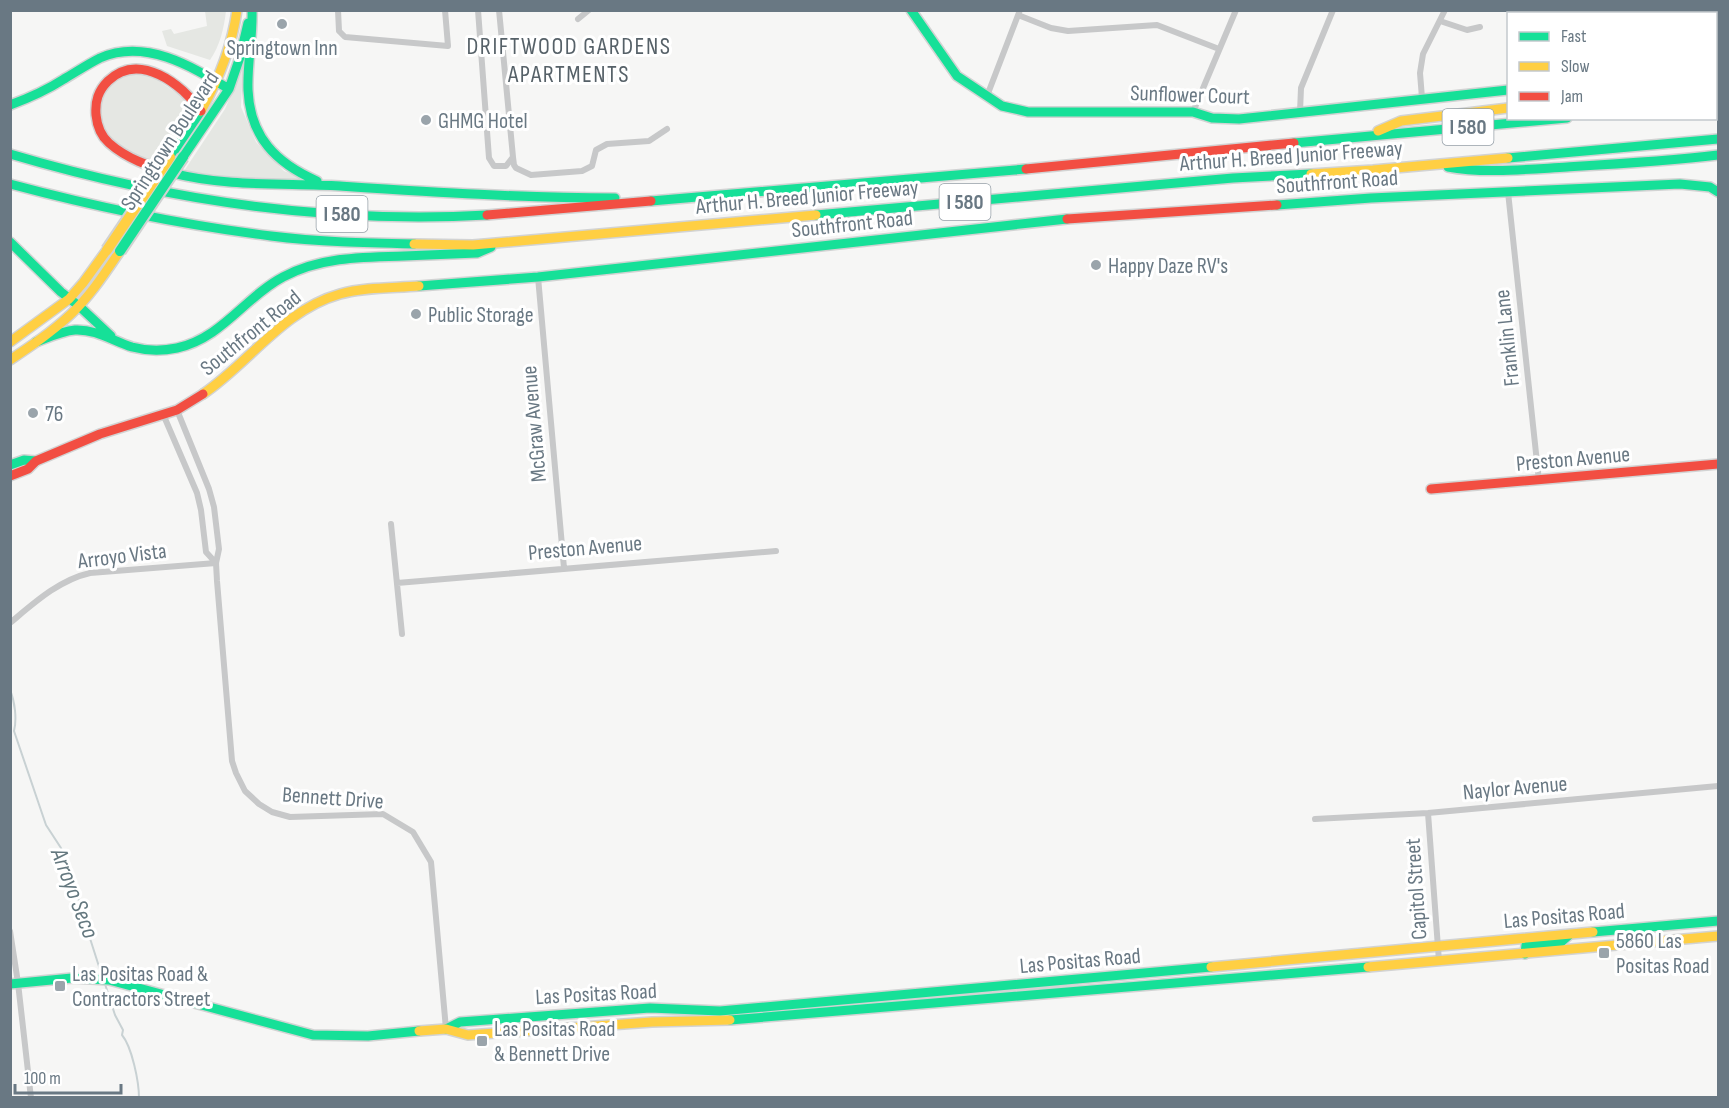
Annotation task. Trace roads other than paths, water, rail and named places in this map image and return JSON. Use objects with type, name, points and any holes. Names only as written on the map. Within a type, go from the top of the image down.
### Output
[{"type":"main road","name":"Springtown Boulevard","points":[[10,342],[69,299],[83,284],[107,250],[201,111],[217,82],[234,39],[237,10]]},
{"type":"main road","name":"Springtown Boulevard","points":[[36,342],[79,306],[99,282],[229,89],[245,42],[251,10]]},
{"type":"main road","points":[[251,10],[254,31],[248,87],[255,125],[263,142],[276,158],[304,177],[327,185]]},
{"type":"main road","name":"Sunflower Court","points":[[911,10],[957,76],[1002,106],[1028,111],[1193,112],[1212,118],[1239,119],[1507,90]]},
{"type":"main road","points":[[10,105],[31,98],[102,57],[118,52],[149,51],[174,59],[229,89]]},
{"type":"main road","points":[[201,111],[186,90],[147,70],[132,69],[106,81],[98,93],[94,106],[95,121],[100,134],[111,146],[128,157],[153,167],[189,177],[239,184],[327,185],[501,196],[678,198]]},
{"type":"main road","points":[[1368,135],[1401,121],[1507,108]]},
{"type":"main road","name":"Arthur H. Breed Junior Freeway","points":[[10,154],[146,189],[212,200],[342,214],[410,217],[477,216],[871,183],[1544,120]]},
{"type":"main road","name":"Arthur H. Breed Junior Freeway","points":[[10,184],[148,217],[272,236],[342,242],[497,244],[1233,178],[1373,170],[1719,139]]},
{"type":"main road","points":[[1434,164],[1463,170],[1536,169],[1678,160],[1719,155]]},
{"type":"main road","points":[[1678,160],[1719,163]]},
{"type":"main road","name":"Southfront Road","points":[[10,476],[28,469],[36,461],[100,434],[177,410],[189,404],[215,386],[281,326],[301,311],[341,294],[538,277],[1056,220],[1371,198],[1680,184],[1710,187],[1719,192]]},
{"type":"main road","points":[[10,242],[101,329],[128,346],[147,351],[162,351],[200,341],[281,278],[319,263],[372,257],[477,253],[497,244]]},
{"type":"main road","points":[[10,360],[36,342],[60,333],[77,330],[116,340]]},
{"type":"main road","name":"Southfront Road","points":[[10,465],[24,460],[36,461]]},
{"type":"main road","name":"Preston Avenue","points":[[1431,489],[1719,464]]},
{"type":"main road","name":"Las Positas Road","points":[[446,1029],[460,1022],[650,1008],[720,1011],[1719,921]]},
{"type":"main road","points":[[1525,954],[1526,945],[1561,942],[1569,934]]},
{"type":"main road","name":"Las Positas Road","points":[[14,984],[79,977],[123,983],[313,1035],[368,1036],[446,1029],[468,1035],[652,1022],[721,1022],[1719,936]]},
{"type":"street","points":[[338,10],[339,31],[345,37],[448,46],[445,10]]},
{"type":"street","points":[[478,10],[489,158],[494,166],[506,166],[513,157]]},
{"type":"street","points":[[499,10],[513,157],[516,168],[531,175],[582,171],[592,166],[596,150],[607,144],[649,141],[667,129]]},
{"type":"street","points":[[578,19],[589,10]]},
{"type":"street","points":[[1193,112],[1236,10]]},
{"type":"street","points":[[1300,112],[1301,88],[1333,10]]},
{"type":"street","points":[[1422,98],[1420,73],[1423,54],[1445,10]]},
{"type":"street","points":[[987,96],[1019,13],[1051,28],[1068,31],[1157,25],[1219,49]]},
{"type":"street","points":[[1440,21],[1467,30],[1480,27]]},
{"type":"street","name":"Franklin Lane","points":[[1508,192],[1539,481]]},
{"type":"street","name":"McGraw Avenue","points":[[538,277],[564,568]]},
{"type":"street","name":"Bennett Drive","points":[[177,410],[214,507],[219,549],[216,563],[231,750],[236,773],[245,790],[259,804],[272,812],[290,817],[383,814],[413,831],[431,862],[446,1029]]},
{"type":"street","name":"Bennett Drive","points":[[163,414],[197,493],[206,552],[216,563]]},
{"type":"street","points":[[391,524],[402,634]]},
{"type":"street","name":"Preston Avenue","points":[[397,583],[776,551]]},
{"type":"street","name":"Arroyo Vista","points":[[10,623],[51,591],[74,577],[90,573],[216,563]]},
{"type":"street","name":"Naylor Avenue","points":[[1314,819],[1428,813],[1719,786]]},
{"type":"street","name":"Capitol Street","points":[[1428,813],[1438,961]]},
{"type":"street","points":[[10,931],[14,984],[31,1098]]},
{"type":"waterway","name":"Arroyo Seco","points":[[10,690],[15,710],[14,731],[46,825],[61,848],[78,895],[102,976]]},
{"type":"waterway","name":"Arroyo Seco","points":[[105,984],[115,1015],[123,1030],[122,1035],[132,1056],[139,1098]]},
{"type":"place","name":"Springtown Inn","points":[[282,24]]},
{"type":"place","name":"GHMG Hotel","points":[[426,120]]},
{"type":"place","name":"Happy Daze RV's","points":[[1096,265]]},
{"type":"place","name":"Public Storage","points":[[416,314]]},
{"type":"place","name":"76","points":[[33,413]]},
{"type":"place","name":"5860 Las Positas Road","points":[[1604,953]]},
{"type":"place","name":"Las Positas Road & Contractors Street","points":[[60,986]]},
{"type":"place","name":"Las Positas Road & Bennett Drive","points":[[482,1041]]},
{"type":"district","name":"DRIFTWOOD GARDENS APARTMENTS","points":[[569,60]]}]
